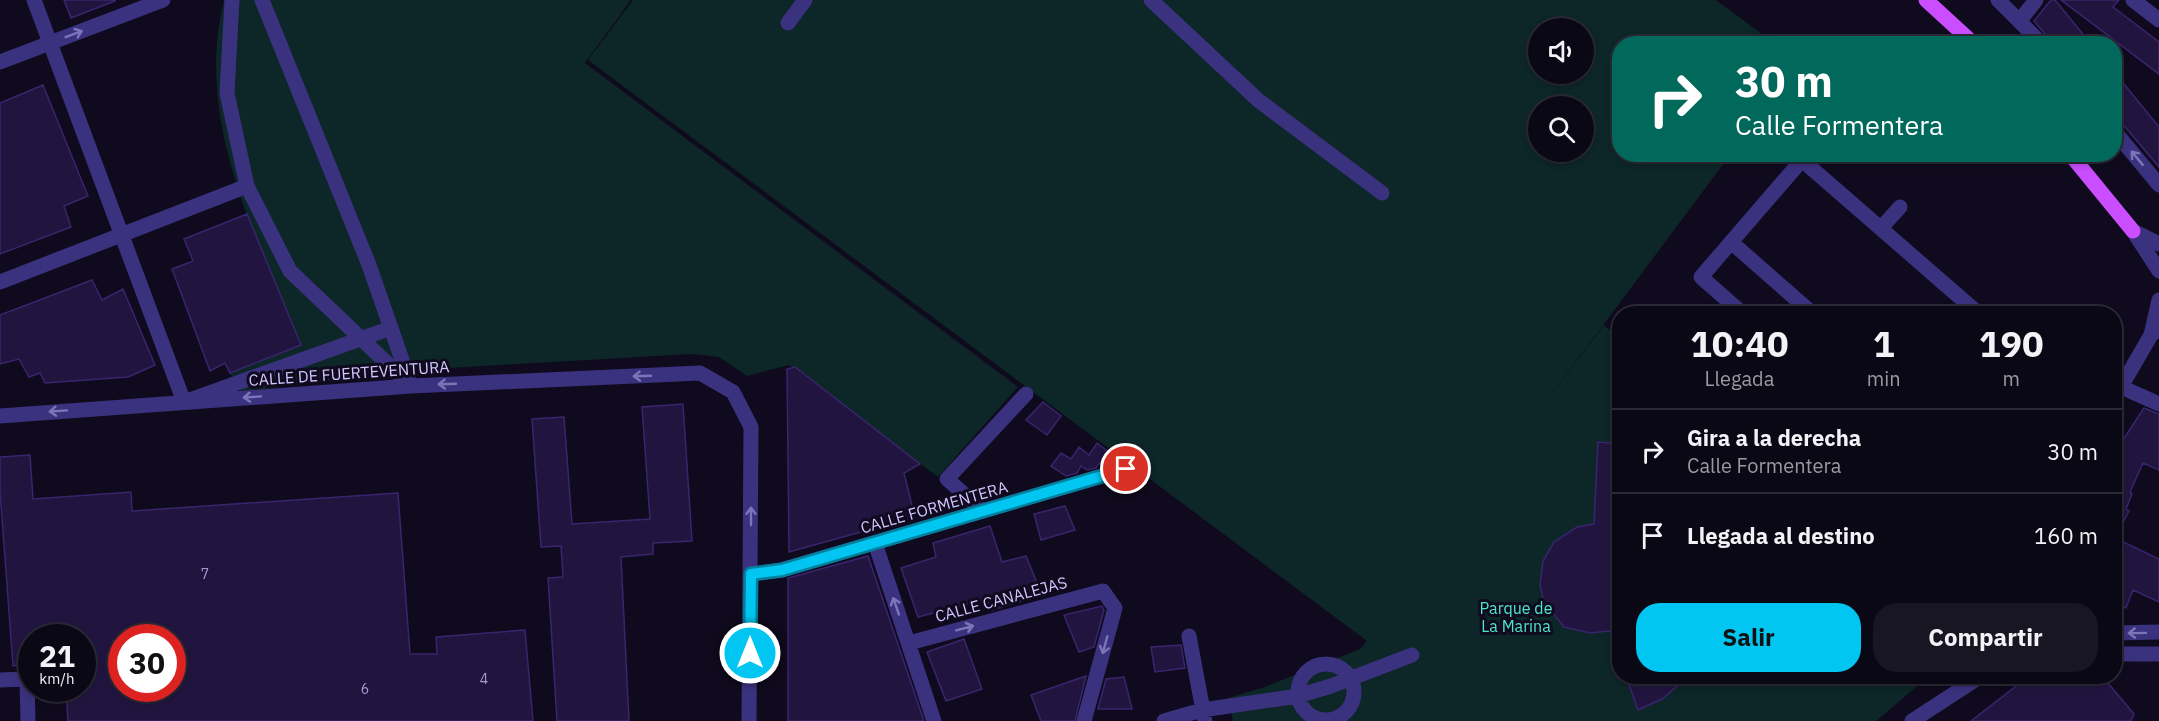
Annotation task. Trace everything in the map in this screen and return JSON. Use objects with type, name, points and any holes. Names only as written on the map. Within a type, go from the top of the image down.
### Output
[{"type":"main road","points":[[1926,0],[1965,36]]},
{"type":"main road","points":[[2077,162],[2133,231]]},
{"type":"street","points":[[34,0],[184,402],[391,328]]},
{"type":"street","points":[[0,63],[163,0]]},
{"type":"street","points":[[232,0],[226,93],[247,186],[290,271],[411,386]]},
{"type":"street","points":[[262,0],[369,265],[411,386]]},
{"type":"street","points":[[788,23],[805,0]]},
{"type":"street","points":[[1151,0],[1258,100],[1382,193]]},
{"type":"street","points":[[1998,0],[2035,36]]},
{"type":"street","points":[[2021,20],[2036,0]]},
{"type":"street","points":[[2133,0],[2159,20]]},
{"type":"street","points":[[2122,140],[2159,185]]},
{"type":"street","points":[[1734,306],[1701,277],[1800,162]]},
{"type":"street","points":[[1809,162],[1970,306]]},
{"type":"street","points":[[0,282],[247,186]]},
{"type":"street","points":[[1881,228],[1900,207]]},
{"type":"street","points":[[2133,231],[2159,244]]},
{"type":"street","points":[[2133,231],[2159,271]]},
{"type":"street","points":[[1731,242],[1802,306]]},
{"type":"street","points":[[2122,386],[2155,332],[2159,300]]},
{"type":"street","name":"CALLE DE FUERTEVENTURA","points":[[0,416],[411,386],[700,373],[734,392],[751,427],[751,574]]},
{"type":"street","points":[[2122,393],[2159,404]]},
{"type":"street","points":[[982,511],[947,479],[1026,394]]},
{"type":"street","name":"CALLE FORMENTERA","points":[[751,574],[782,570],[1126,469]]},
{"type":"street","points":[[874,543],[934,721]]},
{"type":"street","points":[[749,721],[751,574]]},
{"type":"street","name":"CALLE CANALEJAS","points":[[909,643],[1103,591],[1114,608],[1084,721]]},
{"type":"street","points":[[2122,633],[2159,632]]},
{"type":"street","points":[[1189,636],[1204,715]]},
{"type":"street","points":[[2122,654],[2159,654]]},
{"type":"street","points":[[1164,721],[1298,696],[1412,655]]},
{"type":"street","points":[[1321,663],[1338,666],[1351,678],[1353,700],[1344,714],[1335,719],[1316,718],[1301,705],[1298,696],[1298,687],[1305,672],[1321,663]]},
{"type":"street","points":[[0,680],[27,679],[28,721]]},
{"type":"street","points":[[1944,698],[1953,684]]},
{"type":"street","points":[[1912,721],[1968,684]]},
{"type":"green space","points":[[224,0],[631,0],[585,63],[1018,387],[938,477],[789,365],[747,376],[719,357],[692,354],[413,370],[241,392],[230,373],[301,345],[249,220],[234,177],[223,134],[217,90],[217,45]]},
{"type":"green space","name":"Parque de La Marina","points":[[633,0],[1716,0],[1765,36],[1612,36],[1612,162],[1725,162],[1617,306],[1612,306],[1612,313],[1528,426],[1604,325],[1612,332],[1612,684],[1920,684],[1876,721],[1233,721],[1228,698],[1262,688],[1360,649],[1367,641],[588,60]]},
{"type":"building","points":[[64,0],[115,0],[115,1],[71,18]]},
{"type":"building","points":[[2051,0],[2055,0],[2084,36],[2047,36],[2034,21]]},
{"type":"building","points":[[2061,0],[2119,0],[2113,7],[2159,42],[2159,74],[2122,46],[2122,36],[2109,36]]},
{"type":"building","points":[[2122,82],[2159,127],[2159,167],[2122,123]]},
{"type":"building","points":[[43,85],[88,196],[64,206],[71,227],[0,254],[0,103]]},
{"type":"building","points":[[247,214],[301,345],[230,373],[225,363],[210,371],[172,269],[193,261],[184,239]]},
{"type":"building","points":[[92,280],[102,300],[123,289],[155,365],[128,377],[45,383],[40,373],[29,377],[19,359],[0,364],[0,315]]},
{"type":"building","points":[[795,367],[920,464],[904,473],[915,517],[789,552],[787,369]]},
{"type":"building","points":[[1043,402],[1061,416],[1047,435],[1026,420]]},
{"type":"building","points":[[683,404],[692,541],[653,543],[653,554],[621,557],[629,721],[557,721],[548,578],[563,577],[561,546],[541,547],[532,419],[564,417],[572,524],[650,519],[642,407]]},
{"type":"building","points":[[2144,408],[2159,414],[2159,470],[2143,463],[2130,492],[2132,494],[2126,509],[2129,511],[2122,524],[2122,441]]},
{"type":"building","points":[[1598,442],[1612,443],[1612,636],[1610,631],[1590,633],[1564,627],[1544,602],[1540,585],[1543,561],[1554,542],[1577,527],[1594,524]]},
{"type":"building","points":[[1097,443],[1115,457],[1110,464],[1103,466],[1099,463],[1096,468],[1087,470],[1081,466],[1077,473],[1066,476],[1051,466],[1061,453],[1071,459],[1079,447],[1089,455]]},
{"type":"building","points":[[30,455],[33,499],[131,492],[132,511],[398,493],[410,654],[437,654],[436,637],[525,630],[533,721],[68,721],[67,702],[96,702],[96,624],[18,624],[18,665],[13,666],[0,491],[0,457]]},
{"type":"building","points":[[1065,506],[1075,530],[1041,540],[1034,514]]},
{"type":"building","points":[[990,526],[1002,562],[1026,556],[1042,595],[992,610],[987,599],[918,617],[901,568],[936,557],[933,543]]},
{"type":"building","points":[[2122,541],[2159,559],[2159,602],[2133,590],[2126,608],[2122,606]]},
{"type":"building","points":[[868,556],[924,721],[788,721],[788,578]]},
{"type":"building","points":[[1102,606],[1104,610],[1094,647],[1079,652],[1064,615]]},
{"type":"building","points":[[964,639],[982,689],[946,701],[927,652]]},
{"type":"building","points":[[1181,645],[1185,668],[1155,672],[1151,647]]},
{"type":"building","points":[[1086,676],[1075,721],[1041,721],[1031,695]]},
{"type":"building","points":[[1124,677],[1132,709],[1098,709],[1106,679]]},
{"type":"building","points":[[1629,684],[1680,684],[1662,699],[1638,710]]},
{"type":"building","points":[[2019,684],[2109,684],[2134,714],[2131,721],[1971,721]]},
{"type":"route","points":[[750,653],[751,574],[782,570],[1126,469]]}]
